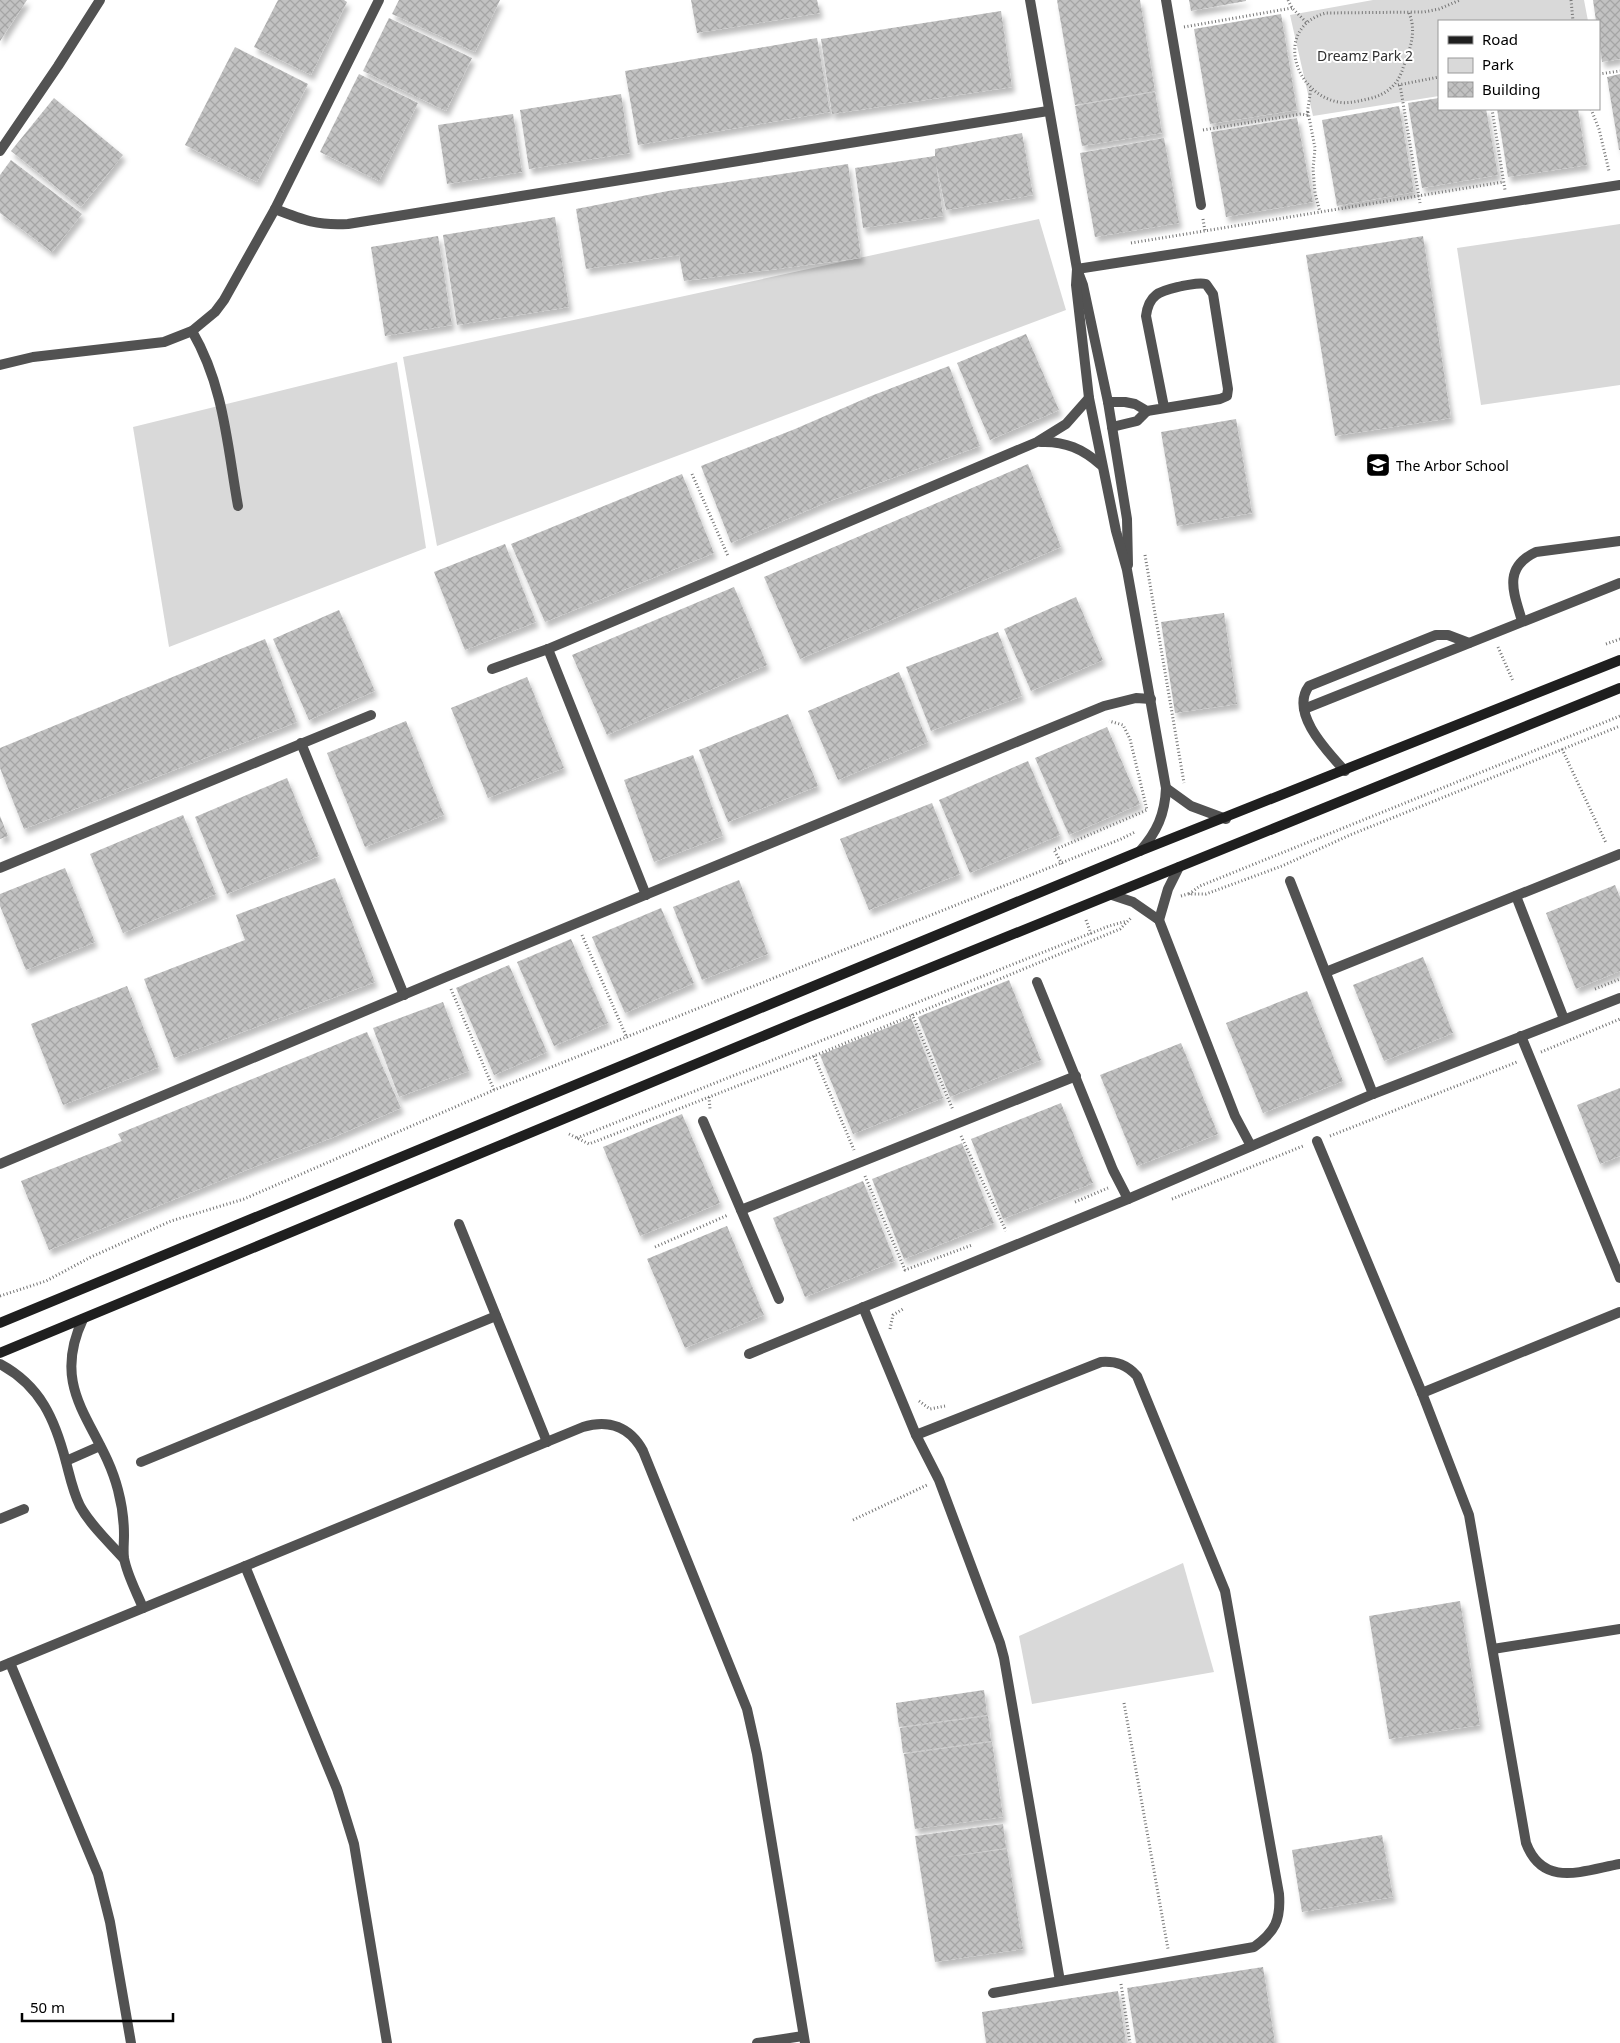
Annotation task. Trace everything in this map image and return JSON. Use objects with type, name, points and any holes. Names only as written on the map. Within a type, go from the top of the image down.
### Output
[{"type":"street","points":[[0,151],[100,0]]},
{"type":"street","points":[[0,365],[33,357],[164,342],[192,331],[204,322],[224,300],[275,209],[379,0]]},
{"type":"street","points":[[1030,0],[1077,269],[1083,285],[1108,402],[1128,533],[1127,570]]},
{"type":"street","points":[[1166,0],[1201,205]]},
{"type":"street","points":[[275,209],[326,225],[348,224],[1048,111]]},
{"type":"street","points":[[1077,269],[1616,186]]},
{"type":"street","points":[[1077,269],[1076,285],[1089,398],[1101,465],[1127,570],[1166,788],[1162,818],[1157,830],[1140,852]]},
{"type":"street","points":[[1112,427],[1137,420],[1147,411],[1220,399],[1226,396],[1228,392],[1213,294],[1206,284],[1199,283],[1162,290],[1155,295],[1147,308],[1146,316],[1164,407]]},
{"type":"street","points":[[192,331],[202,348],[217,386],[238,506]]},
{"type":"street","points":[[492,669],[548,649],[1037,442],[1066,424],[1089,398]]},
{"type":"street","points":[[1108,402],[1135,404],[1147,411]]},
{"type":"street","points":[[1037,442],[1055,442],[1072,446],[1088,454],[1101,465]]},
{"type":"street","points":[[1522,621],[1512,581],[1516,567],[1525,557],[1536,552],[1620,541]]},
{"type":"street","points":[[1304,709],[1620,583]]},
{"type":"street","points":[[1345,771],[1323,748],[1304,709],[1305,692],[1313,683],[1430,636],[1442,634],[1469,643]]},
{"type":"street","points":[[548,649],[646,895]]},
{"type":"street","points":[[0,1323],[1140,852],[1620,660]]},
{"type":"street","points":[[0,1353],[552,1124],[1620,688]]},
{"type":"street","points":[[0,1164],[446,977],[1104,706],[1136,698],[1151,699]]},
{"type":"street","points":[[0,868],[371,714]]},
{"type":"street","points":[[301,743],[404,995]]},
{"type":"street","points":[[1166,788],[1191,806],[1226,819]]},
{"type":"street","points":[[1326,972],[1616,856]]},
{"type":"street","points":[[1159,920],[1170,883],[1180,867]]},
{"type":"street","points":[[1290,881],[1373,1094]]},
{"type":"street","points":[[1112,895],[1143,908],[1159,920],[1235,1116],[1251,1146]]},
{"type":"street","points":[[1516,896],[1564,1019]]},
{"type":"street","points":[[1037,982],[1114,1170],[1128,1199]]},
{"type":"street","points":[[748,1354],[1128,1199],[1373,1094],[1620,998]]},
{"type":"street","points":[[1521,1036],[1620,1278]]},
{"type":"street","points":[[741,1210],[1076,1076]]},
{"type":"street","points":[[703,1121],[779,1299]]},
{"type":"street","points":[[1317,1141],[1422,1393],[1469,1515],[1526,1842],[1531,1856],[1541,1866],[1554,1873],[1569,1873],[1620,1864]]},
{"type":"street","points":[[458,1224],[547,1442]]},
{"type":"street","points":[[863,1307],[916,1434],[939,1480],[1004,1658],[1060,1981]]},
{"type":"street","points":[[1422,1393],[1620,1312]]},
{"type":"street","points":[[142,1462],[496,1316]]},
{"type":"street","points":[[83,1319],[73,1348],[72,1380],[81,1409],[100,1446],[118,1489],[124,1525],[124,1559]]},
{"type":"street","points":[[916,1434],[1102,1362],[1112,1361],[1122,1364],[1137,1376],[1218,1570],[1227,1602],[1279,1894],[1280,1910],[1276,1925],[1267,1938],[1254,1947],[993,1993]]},
{"type":"street","points":[[0,1364],[22,1378],[38,1394],[52,1421],[66,1460],[73,1489],[86,1515],[124,1559],[143,1608]]},
{"type":"street","points":[[0,1667],[583,1427],[603,1423],[623,1429],[631,1434],[642,1451],[747,1709],[757,1754],[804,2040],[757,2043]]},
{"type":"street","points":[[66,1460],[100,1446]]},
{"type":"street","points":[[0,1519],[24,1509]]},
{"type":"street","points":[[245,1566],[337,1789],[349,1826],[358,1863],[387,2043]]},
{"type":"street","points":[[1493,1649],[1620,1629]]},
{"type":"street","points":[[10,1663],[98,1874],[110,1922],[131,2043]]},
{"type":"path","points":[[1288,0],[1292,8],[1306,23]]},
{"type":"path","points":[[1409,13],[1413,25],[1412,42],[1400,79],[1375,98],[1348,103],[1325,98],[1311,88],[1299,71],[1294,52],[1298,34],[1306,23],[1317,16],[1326,13],[1409,13],[1439,8],[1460,0]]},
{"type":"path","points":[[1571,0],[1573,20]]},
{"type":"path","points":[[1171,29],[1292,8]]},
{"type":"path","points":[[1600,74],[1620,70]]},
{"type":"path","points":[[1393,86],[1438,77]]},
{"type":"path","points":[[1400,85],[1422,216]]},
{"type":"path","points":[[1188,132],[1301,114],[1307,115],[1311,88]]},
{"type":"path","points":[[1308,108],[1315,148],[1313,169],[1315,193],[1320,212]]},
{"type":"path","points":[[1492,110],[1507,203]]},
{"type":"path","points":[[1591,110],[1604,144],[1616,186]]},
{"type":"path","points":[[1128,244],[1503,182]]},
{"type":"path","points":[[692,474],[734,571]]},
{"type":"path","points":[[1144,552],[1186,792]]},
{"type":"path","points":[[1492,633],[1512,681]]},
{"type":"path","points":[[1606,644],[1620,638]]},
{"type":"path","points":[[1062,863],[1054,850],[1147,810],[1130,739],[1123,725],[1108,721],[1104,706]]},
{"type":"path","points":[[1163,902],[1188,894],[1209,882],[1620,716]]},
{"type":"path","points":[[1188,894],[1206,894],[1282,866],[1350,835],[1620,726]]},
{"type":"path","points":[[1562,749],[1616,856]]},
{"type":"path","points":[[0,1296],[46,1281],[91,1257],[171,1221],[244,1199],[494,1090],[1121,839],[1162,818]]},
{"type":"path","points":[[552,1124],[589,1144],[814,1056],[1120,929],[1143,908]]},
{"type":"path","points":[[577,1138],[1109,926],[1129,921]]},
{"type":"path","points":[[577,923],[626,1038]]},
{"type":"path","points":[[446,977],[494,1090]]},
{"type":"path","points":[[912,1014],[957,1124],[1006,1231]]},
{"type":"path","points":[[1162,1202],[1529,1057],[1620,1019]]},
{"type":"path","points":[[655,1247],[741,1210]]},
{"type":"path","points":[[889,1332],[894,1315],[909,1305]]},
{"type":"path","points":[[917,1399],[930,1409],[948,1405],[953,1420]]},
{"type":"path","points":[[853,1520],[939,1480]]},
{"type":"path","points":[[1124,1703],[1170,1962]]},
{"type":"path","points":[[1119,1971],[1130,2043]]},
{"type":"green space","name":"Dreamz Park 2","points":[[1373,0],[1584,0],[1588,20],[1438,20],[1438,96],[1313,116],[1290,15]]},
{"type":"green space","points":[[1039,219],[1066,310],[437,546],[403,357]]},
{"type":"green space","points":[[1620,224],[1620,385],[1481,405],[1457,248]]},
{"type":"green space","points":[[397,362],[426,548],[169,647],[133,427]]},
{"type":"green space","points":[[1183,1563],[1214,1672],[1032,1704],[1019,1636]]},
{"type":"building","points":[[0,0],[27,0],[0,41]]},
{"type":"building","points":[[278,0],[344,0],[347,2],[311,75],[254,47]]},
{"type":"building","points":[[399,0],[500,0],[475,52],[392,14]]},
{"type":"building","points":[[691,0],[817,0],[820,13],[697,33]]},
{"type":"building","points":[[1057,0],[1140,0],[1155,91],[1075,105]]},
{"type":"building","points":[[1189,0],[1246,0],[1246,1],[1191,11]]},
{"type":"building","points":[[1593,0],[1620,0],[1620,59],[1602,62],[1600,20],[1596,20]]},
{"type":"building","points":[[1001,11],[1012,87],[832,114],[821,39]]},
{"type":"building","points":[[1281,14],[1297,110],[1210,124],[1194,29]]},
{"type":"building","points":[[389,18],[472,58],[446,111],[363,71]]},
{"type":"building","points":[[817,38],[830,112],[638,145],[625,71]]},
{"type":"building","points":[[235,47],[308,84],[257,182],[185,145]]},
{"type":"building","points":[[359,74],[418,103],[379,181],[320,152]]},
{"type":"building","points":[[1620,74],[1620,150],[1619,150],[1607,77]]},
{"type":"building","points":[[1155,92],[1162,133],[1082,146],[1075,106]]},
{"type":"building","points":[[621,94],[630,153],[529,169],[520,110]]},
{"type":"building","points":[[54,98],[123,155],[81,207],[11,151]]},
{"type":"building","points":[[1438,98],[1438,110],[1486,110],[1498,175],[1422,188],[1408,103]]},
{"type":"building","points":[[1399,106],[1414,192],[1337,206],[1322,120]]},
{"type":"building","points":[[1497,110],[1578,110],[1587,165],[1508,177]]},
{"type":"building","points":[[513,114],[522,172],[447,184],[438,125]]},
{"type":"building","points":[[1297,118],[1313,202],[1226,217],[1211,132]]},
{"type":"building","points":[[1022,133],[1033,195],[946,210],[936,163],[943,216],[863,228],[855,168],[935,156],[935,149]]},
{"type":"building","points":[[1164,138],[1179,223],[1095,237],[1080,153]]},
{"type":"building","points":[[11,160],[82,214],[52,252],[0,213],[0,175]]},
{"type":"building","points":[[848,164],[861,258],[684,281],[679,255],[586,269],[576,209],[668,191]]},
{"type":"building","points":[[555,217],[569,307],[457,325],[443,235]]},
{"type":"building","points":[[438,236],[452,325],[385,336],[371,247]]},
{"type":"building","points":[[1423,236],[1451,418],[1335,436],[1306,255]]},
{"type":"building","points":[[1026,334],[1059,410],[990,440],[957,363]]},
{"type":"building","points":[[949,366],[980,446],[827,502],[731,543],[701,466]]},
{"type":"building","points":[[1236,419],[1252,513],[1177,526],[1161,432]]},
{"type":"building","points":[[1028,464],[1061,547],[800,659],[764,577]]},
{"type":"building","points":[[682,474],[714,553],[545,622],[511,544]]},
{"type":"building","points":[[505,544],[536,622],[465,650],[434,572]]},
{"type":"building","points":[[734,587],[767,665],[607,735],[572,655]]},
{"type":"building","points":[[1076,597],[1103,660],[1031,691],[1004,629]]},
{"type":"building","points":[[339,610],[375,691],[309,720],[273,639]]},
{"type":"building","points":[[1224,613],[1237,704],[1175,713],[1161,622]]},
{"type":"building","points":[[998,632],[1022,696],[931,731],[906,667]]},
{"type":"building","points":[[265,639],[297,722],[24,829],[0,768],[0,748]]},
{"type":"building","points":[[899,672],[928,742],[838,780],[808,711]]},
{"type":"building","points":[[527,677],[564,768],[488,798],[451,708]]},
{"type":"building","points":[[788,714],[818,786],[728,822],[699,750]]},
{"type":"building","points":[[406,721],[444,815],[365,847],[327,753]]},
{"type":"building","points":[[1107,727],[1140,804],[1069,835],[1035,758]]},
{"type":"building","points":[[693,755],[723,836],[654,862],[624,780]]},
{"type":"building","points":[[1028,761],[1060,835],[970,873],[939,800]]},
{"type":"building","points":[[287,778],[319,856],[227,894],[195,817]]},
{"type":"building","points":[[932,803],[960,874],[869,910],[840,839]]},
{"type":"building","points":[[183,815],[216,894],[123,933],[90,854]]},
{"type":"building","points":[[0,816],[8,836],[0,839]]},
{"type":"building","points":[[65,868],[95,942],[26,970],[0,906],[0,894]]},
{"type":"building","points":[[335,878],[375,982],[174,1058],[144,979],[245,940],[236,915]]},
{"type":"building","points":[[739,880],[768,954],[702,980],[673,907]]},
{"type":"building","points":[[1615,885],[1620,897],[1620,971],[1576,989],[1546,913]]},
{"type":"building","points":[[661,908],[694,983],[625,1013],[592,937]]},
{"type":"building","points":[[571,939],[608,1023],[554,1046],[517,962]]},
{"type":"building","points":[[1423,957],[1453,1033],[1384,1061],[1353,985]]},
{"type":"building","points":[[509,965],[547,1052],[494,1075],[456,988]]},
{"type":"building","points":[[1009,980],[1041,1060],[950,1097],[918,1017]]},
{"type":"building","points":[[127,986],[159,1067],[63,1105],[31,1024]]},
{"type":"building","points":[[1307,991],[1343,1081],[1263,1113],[1226,1023]]},
{"type":"building","points":[[443,1002],[469,1071],[399,1097],[373,1028]]},
{"type":"building","points":[[911,1018],[943,1098],[853,1134],[820,1055]]},
{"type":"building","points":[[367,1032],[401,1108],[334,1137],[254,1167],[49,1250],[21,1181],[122,1141],[118,1134]]},
{"type":"building","points":[[1181,1043],[1218,1134],[1137,1166],[1100,1075]]},
{"type":"building","points":[[1620,1088],[1620,1156],[1600,1164],[1577,1105]]},
{"type":"building","points":[[1061,1103],[1093,1183],[1003,1219],[971,1139]]},
{"type":"building","points":[[682,1114],[720,1203],[640,1236],[603,1147]]},
{"type":"building","points":[[962,1143],[994,1223],[904,1259],[872,1179]]},
{"type":"building","points":[[863,1181],[895,1261],[805,1297],[773,1218]]},
{"type":"building","points":[[727,1226],[764,1315],[685,1348],[647,1259]]},
{"type":"building","points":[[1460,1601],[1480,1725],[1389,1739],[1369,1616]]},
{"type":"building","points":[[984,1690],[987,1715],[899,1727],[896,1703]]},
{"type":"building","points":[[988,1716],[991,1741],[903,1753],[900,1728]]},
{"type":"building","points":[[992,1742],[1003,1817],[915,1829],[904,1754]]},
{"type":"building","points":[[1003,1824],[1006,1848],[940,1858],[1007,1849],[1023,1949],[935,1962],[915,1836]]},
{"type":"building","points":[[1382,1835],[1393,1897],[1302,1912],[1292,1850]]},
{"type":"building","points":[[1263,1967],[1275,2043],[1136,2043],[1127,1988]]},
{"type":"building","points":[[1118,1991],[1126,2043],[986,2043],[982,2012]]},
{"type":"place","name":"The Arbor School","points":[[1378,465]]}]
